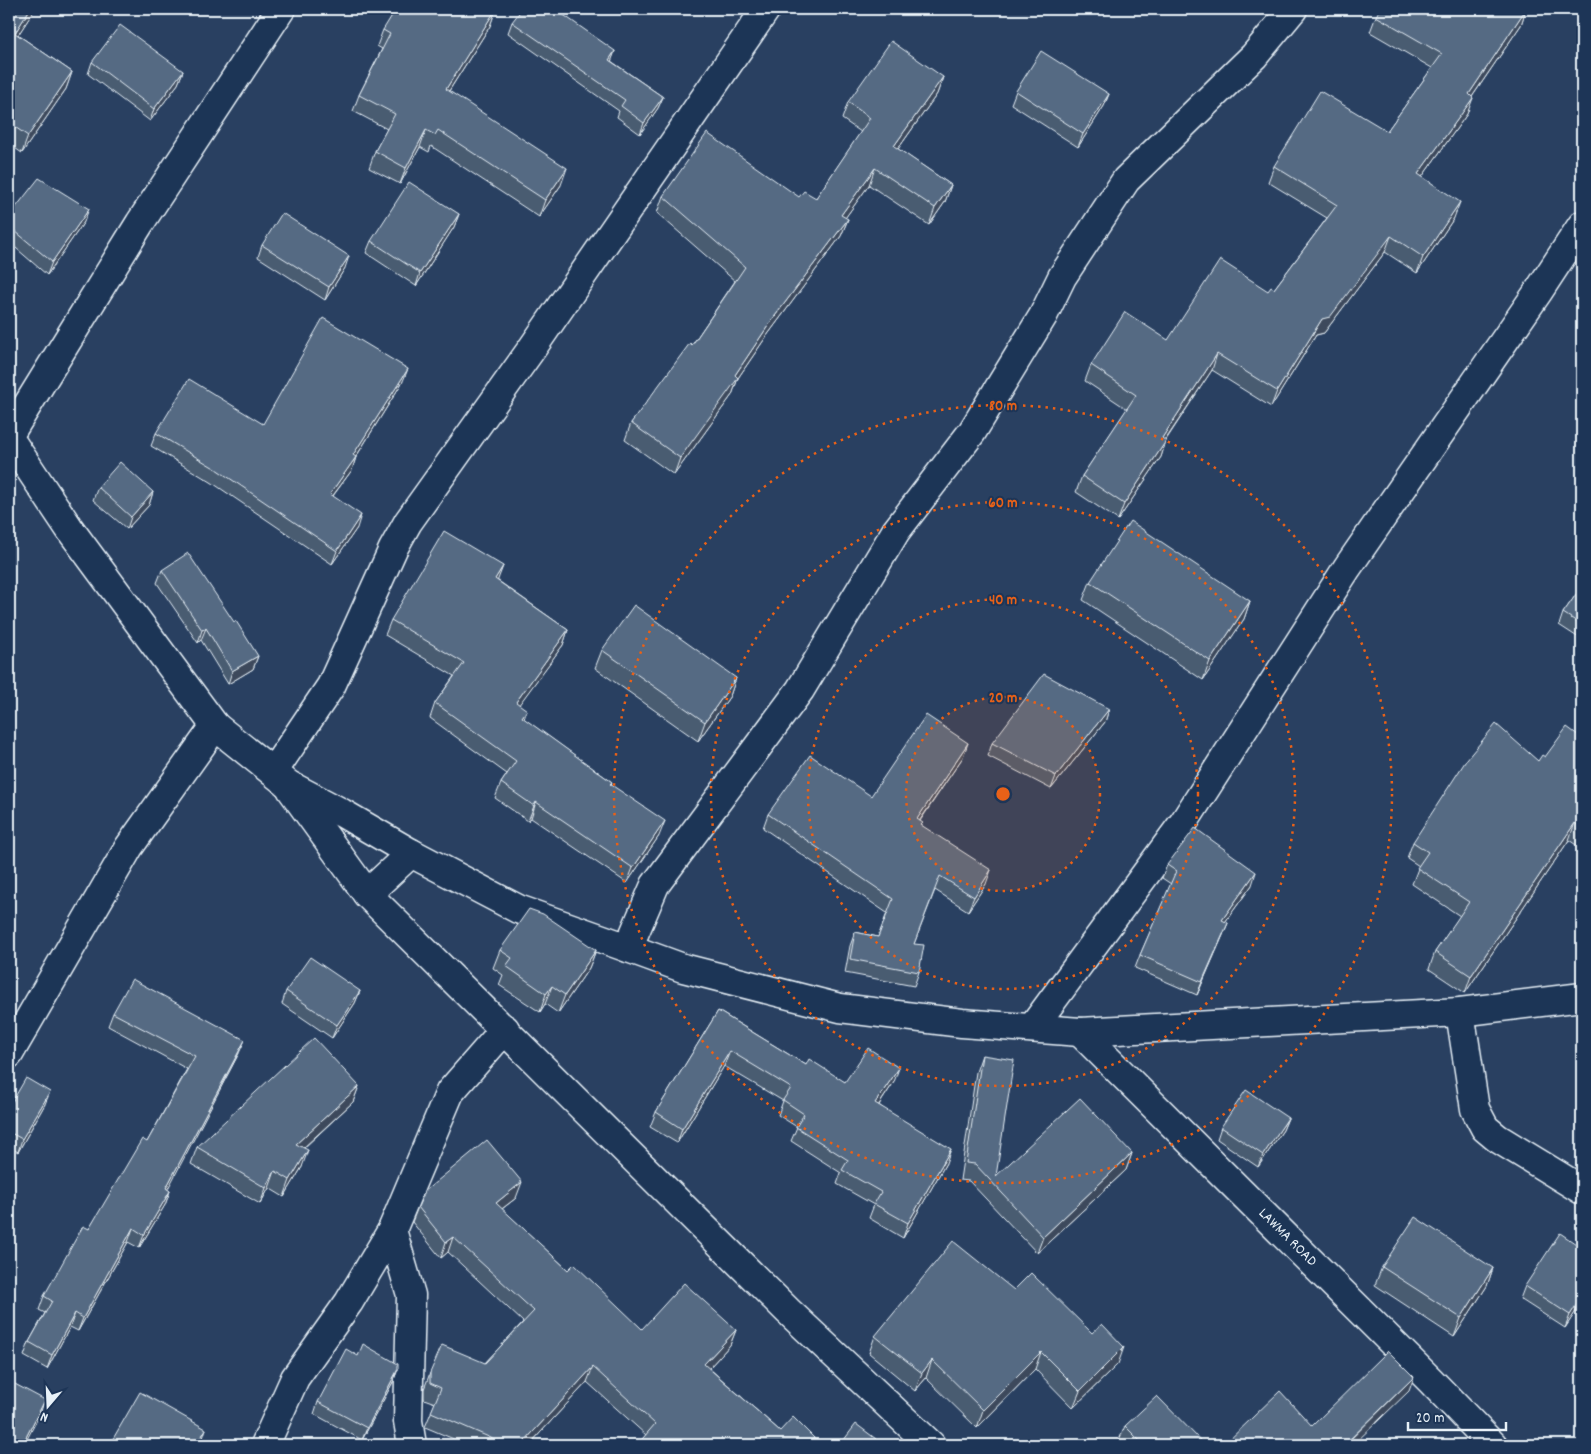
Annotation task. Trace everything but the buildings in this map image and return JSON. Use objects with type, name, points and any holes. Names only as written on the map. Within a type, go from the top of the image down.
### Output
[{"type":"street","points":[[281,9],[140,223],[9,437],[69,528],[215,726],[281,779],[411,853],[518,909],[684,968],[840,1008],[962,1023],[1080,1032],[1460,1012],[1582,997]]},
{"type":"street","points":[[281,779],[331,686],[393,549],[408,522],[528,355],[766,9]]},
{"type":"street","points":[[628,948],[654,885],[800,690],[896,531],[972,432],[1043,316],[1062,277],[1126,180],[1254,56],[1293,9]]},
{"type":"street","points":[[1032,1028],[1184,822],[1347,568],[1538,292],[1582,225]]},
{"type":"street","points":[[9,1054],[129,847],[215,726]]},
{"type":"street","points":[[281,779],[367,894],[788,1311],[931,1445]]},
{"type":"street","points":[[367,894],[411,853]]},
{"type":"street","points":[[1460,1012],[1475,1109],[1485,1128],[1497,1138],[1582,1190]]},
{"type":"street","points":[[265,1445],[295,1378],[349,1302],[392,1230],[450,1092],[505,1029]]},
{"type":"street","name":"LAWMA ROAD","points":[[1080,1032],[1493,1445]]},
{"type":"street","points":[[392,1230],[411,1295],[408,1411],[412,1445]]}]
